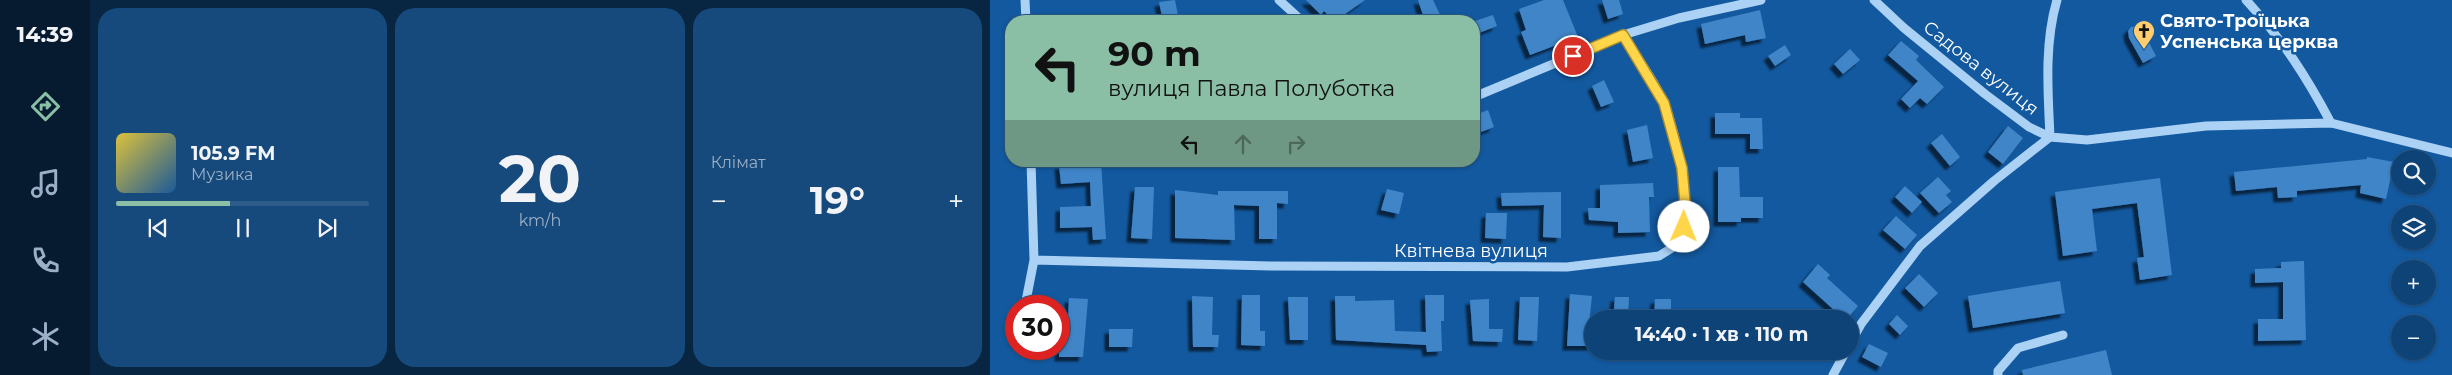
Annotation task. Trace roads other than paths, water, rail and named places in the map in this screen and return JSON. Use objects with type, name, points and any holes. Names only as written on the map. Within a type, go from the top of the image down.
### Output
[{"type":"street","points":[[1025,0],[1026,15]]},
{"type":"street","points":[[1280,0],[1296,15]]},
{"type":"street","points":[[1480,95],[1623,35],[1679,18],[1761,0]]},
{"type":"street","name":"Садова вулиця","points":[[1874,0],[1904,28],[1985,94],[2029,127],[2050,138]]},
{"type":"street","points":[[2050,138],[2048,75],[2050,23],[2057,0]]},
{"type":"street","points":[[2246,0],[2276,32],[2301,68],[2331,123]]},
{"type":"street","name":"Квітнева вулиця","points":[[1034,260],[1270,266],[1567,267],[1659,256],[1683,241],[1686,214],[1682,168],[1664,103],[1623,35]]},
{"type":"street","points":[[1859,328],[1920,246],[1994,181],[2050,138],[2088,140],[2206,126],[2331,123],[2452,152]]},
{"type":"street","points":[[1027,295],[1034,260],[1031,167]]},
{"type":"street","points":[[1998,375],[1998,371],[2018,348],[2063,335]]},
{"type":"street","points":[[1833,375],[1841,360]]},
{"type":"place","name":"Свято-Троїцька Успенська церква","points":[[2144,50]]}]
